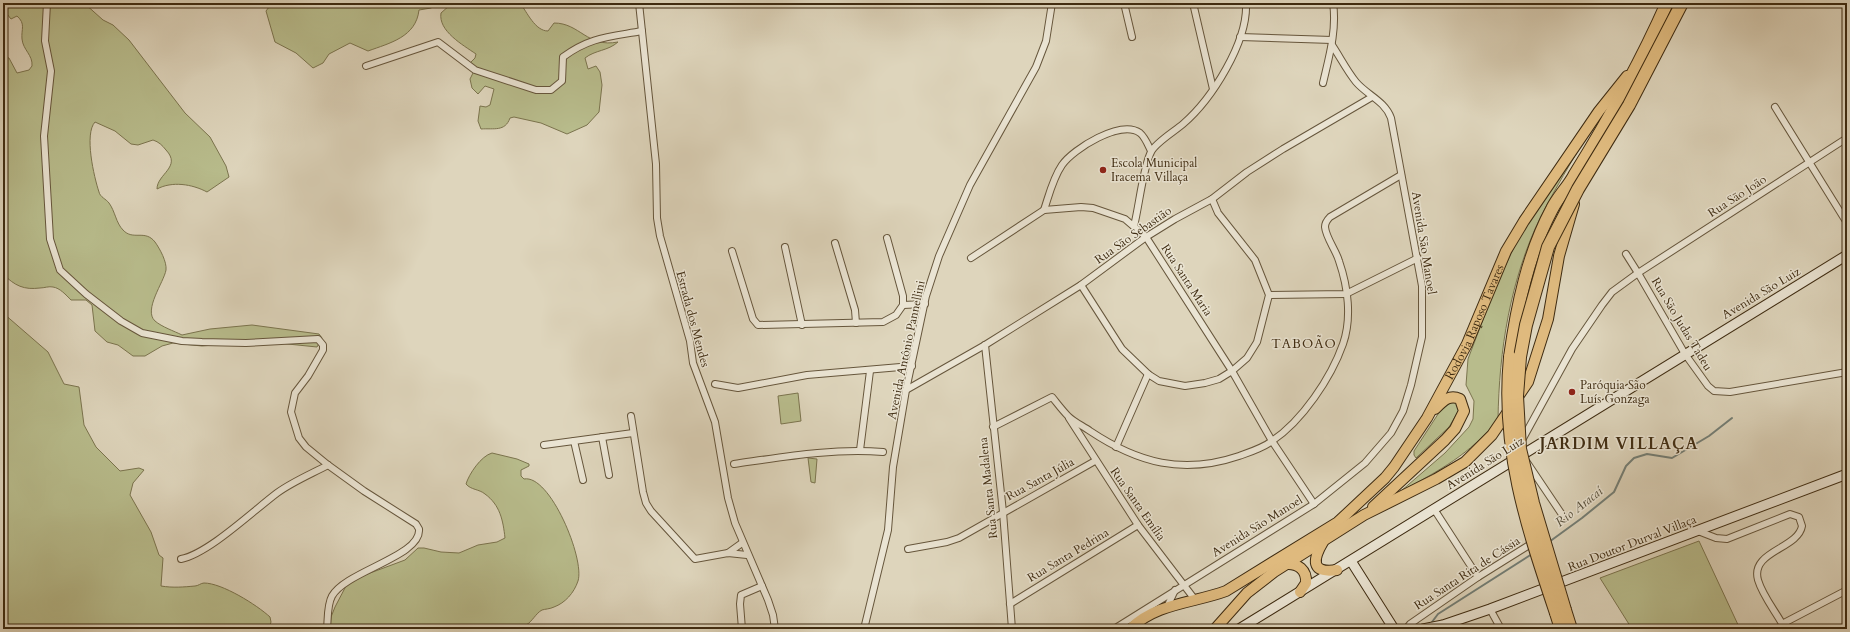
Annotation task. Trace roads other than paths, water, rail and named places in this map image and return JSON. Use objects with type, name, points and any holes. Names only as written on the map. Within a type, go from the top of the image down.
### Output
[{"type":"highway","name":"Rodovia Raposo Tavares","points":[[1572,629],[1560,611],[1526,519],[1514,466],[1509,410],[1508,382],[1510,356],[1519,304],[1540,236],[1553,208],[1574,177],[1638,62],[1667,3]]},
{"type":"highway","name":"Rodovia Raposo Tavares","points":[[1561,629],[1560,611],[1520,449],[1517,396],[1520,357],[1535,290],[1548,247],[1578,189],[1629,105],[1682,3]]},
{"type":"main road","name":"Rodovia Raposo Tavares","points":[[1215,629],[1247,594],[1274,572],[1285,560],[1338,522],[1353,509],[1394,467],[1427,418],[1467,344],[1506,251],[1524,220],[1600,111],[1638,62]]},
{"type":"main road","name":"Rodovia Raposo Tavares","points":[[1285,560],[1323,542],[1364,515],[1436,479],[1465,462],[1492,435],[1528,382],[1548,319],[1559,256],[1578,189]]},
{"type":"main road","name":"Avenida São Luiz","points":[[1239,629],[1847,255]]},
{"type":"main road","points":[[1364,515],[1445,440],[1461,419],[1464,411],[1463,404],[1460,399],[1454,396],[1448,397],[1427,418]]},
{"type":"main road","name":"Rua Doutor Durval Villaça","points":[[1423,629],[1450,626],[1490,609],[1847,474]]},
{"type":"main road","points":[[1323,542],[1315,557],[1315,563],[1321,570],[1326,572],[1336,570]]},
{"type":"main road","points":[[1130,629],[1148,616],[1167,607],[1196,601],[1226,591],[1285,560],[1299,567],[1304,572],[1306,583],[1300,592]]},
{"type":"main road","points":[[1351,561],[1394,629]]},
{"type":"street","points":[[47,3],[45,42],[51,71],[45,144],[50,239],[60,270],[86,294],[121,321],[142,333],[182,341],[202,342],[246,343],[318,339],[323,345],[323,350],[308,376],[295,393],[291,412],[299,438],[306,447],[364,492],[416,524],[420,532],[418,539],[409,548],[362,572],[332,595],[329,604],[327,629]]},
{"type":"street","name":"Estrada dos Mendes","points":[[639,3],[656,164],[657,218],[659,230],[672,282],[690,341],[693,363],[715,422],[728,498],[742,543],[762,586],[773,615],[774,629]]},
{"type":"street","name":"Avenida Antônio Pannellini","points":[[864,629],[888,530],[893,467],[906,390],[925,304],[939,256],[970,185],[1036,66],[1046,40],[1052,3]]},
{"type":"street","points":[[1124,3],[1132,37]]},
{"type":"street","points":[[1193,3],[1214,88]]},
{"type":"street","points":[[1134,226],[1151,151],[1202,106],[1214,88],[1240,37],[1245,23],[1246,3]]},
{"type":"street","points":[[1323,83],[1332,42],[1334,22],[1333,3]]},
{"type":"street","points":[[366,66],[438,42],[475,70],[536,90],[551,90],[562,81],[563,57],[577,47],[592,40],[642,31]]},
{"type":"street","points":[[1240,37],[1332,42]]},
{"type":"street","name":"Avenida São Manoel","points":[[1114,629],[1314,504],[1365,463],[1391,433],[1403,411],[1411,385],[1422,337],[1422,286],[1418,258],[1391,118],[1385,107],[1356,82],[1332,42]]},
{"type":"street","name":"Rua São Sebastião","points":[[906,390],[985,345],[1081,285],[1146,237],[1175,218],[1212,199],[1247,172],[1283,149],[1372,97]]},
{"type":"street","points":[[1775,107],[1847,223]]},
{"type":"street","points":[[1044,210],[1054,182],[1064,162],[1080,149],[1100,137],[1118,131],[1134,131],[1139,133],[1145,139],[1151,151]]},
{"type":"street","name":"Rua São João","points":[[1509,463],[1572,350],[1612,292],[1638,273],[1847,138]]},
{"type":"street","points":[[993,427],[1052,397],[1068,416],[1116,447],[1127,453],[1170,465],[1203,464],[1228,459],[1272,442],[1300,416],[1324,382],[1343,344],[1349,318],[1346,294],[1339,261],[1325,228],[1326,222],[1330,217],[1401,175]]},
{"type":"street","points":[[1081,285],[1122,349],[1148,374],[1159,381],[1185,386],[1205,383],[1232,371],[1247,358],[1257,342],[1269,295],[1255,260],[1218,213],[1212,199]]},
{"type":"street","name":"Rua Santa Maria","points":[[971,258],[1044,210],[1069,207],[1093,208],[1125,219],[1146,237],[1232,371],[1272,442],[1314,504]]},
{"type":"street","points":[[732,251],[755,323],[762,326],[883,322],[896,315],[903,305],[903,296],[888,238]]},
{"type":"street","points":[[835,243],[855,310],[856,324]]},
{"type":"street","points":[[785,247],[802,324]]},
{"type":"street","name":"Rua São Judas Tadeu","points":[[1626,254],[1685,354],[1708,386],[1714,391],[1722,393],[1847,372]]},
{"type":"street","points":[[1269,295],[1346,294],[1418,258]]},
{"type":"street","points":[[903,305],[925,304]]},
{"type":"street","name":"Rua Santa Madalena","points":[[985,345],[1003,512],[1012,629]]},
{"type":"street","points":[[715,384],[738,388],[807,375],[870,371],[912,366]]},
{"type":"street","points":[[860,450],[870,371]]},
{"type":"street","points":[[1116,447],[1148,374]]},
{"type":"street","points":[[632,416],[633,433],[643,492],[646,503],[651,511],[695,559],[728,553],[747,555]]},
{"type":"street","name":"Rua Santa Emília","points":[[1068,416],[1095,461],[1138,525],[1196,601]]},
{"type":"street","points":[[544,445],[633,433]]},
{"type":"street","points":[[602,437],[609,476]]},
{"type":"street","points":[[574,441],[583,480]]},
{"type":"street","points":[[734,464],[806,454],[860,450],[884,452]]},
{"type":"street","points":[[1522,455],[1563,516]]},
{"type":"street","name":"Rua Santa Júlia","points":[[908,549],[947,542],[958,538],[1095,461]]},
{"type":"street","points":[[182,559],[190,558],[205,548],[278,492],[328,465]]},
{"type":"street","points":[[1434,509],[1478,577]]},
{"type":"street","points":[[1698,531],[1716,538],[1727,539],[1790,514],[1799,517],[1802,526],[1797,537],[1768,556],[1758,570],[1759,580],[1783,626],[1847,590]]},
{"type":"street","name":"Rua Santa Pedrina","points":[[1010,604],[1138,525]]},
{"type":"street","name":"Rua Santa Rita de Cássia","points":[[1406,629],[1410,624],[1478,577],[1542,537]]},
{"type":"street","points":[[728,553],[742,543]]},
{"type":"street","points":[[742,629],[740,604],[741,595],[762,586]]},
{"type":"street","points":[[1167,607],[1175,590]]},
{"type":"street","points":[[1490,609],[1501,629]]},
{"type":"waterway","name":"Rio Aracaí","points":[[1549,542],[1614,492],[1626,466],[1634,458],[1647,454],[1672,458],[1709,436],[1732,418]]},
{"type":"waterway","name":"Rio Aracaí","points":[[1432,622],[1438,614],[1532,554]]},
{"type":"place","name":"Escola Municipal Iracema Villaça","points":[[1103,170]]},
{"type":"place","name":"Paróquia São Luís Gonzaga","points":[[1572,392]]},
{"type":"district","name":"TABOÃO","points":[[1304,344]]},
{"type":"district","name":"JARDIM VILLAÇA","points":[[1619,444]]}]
